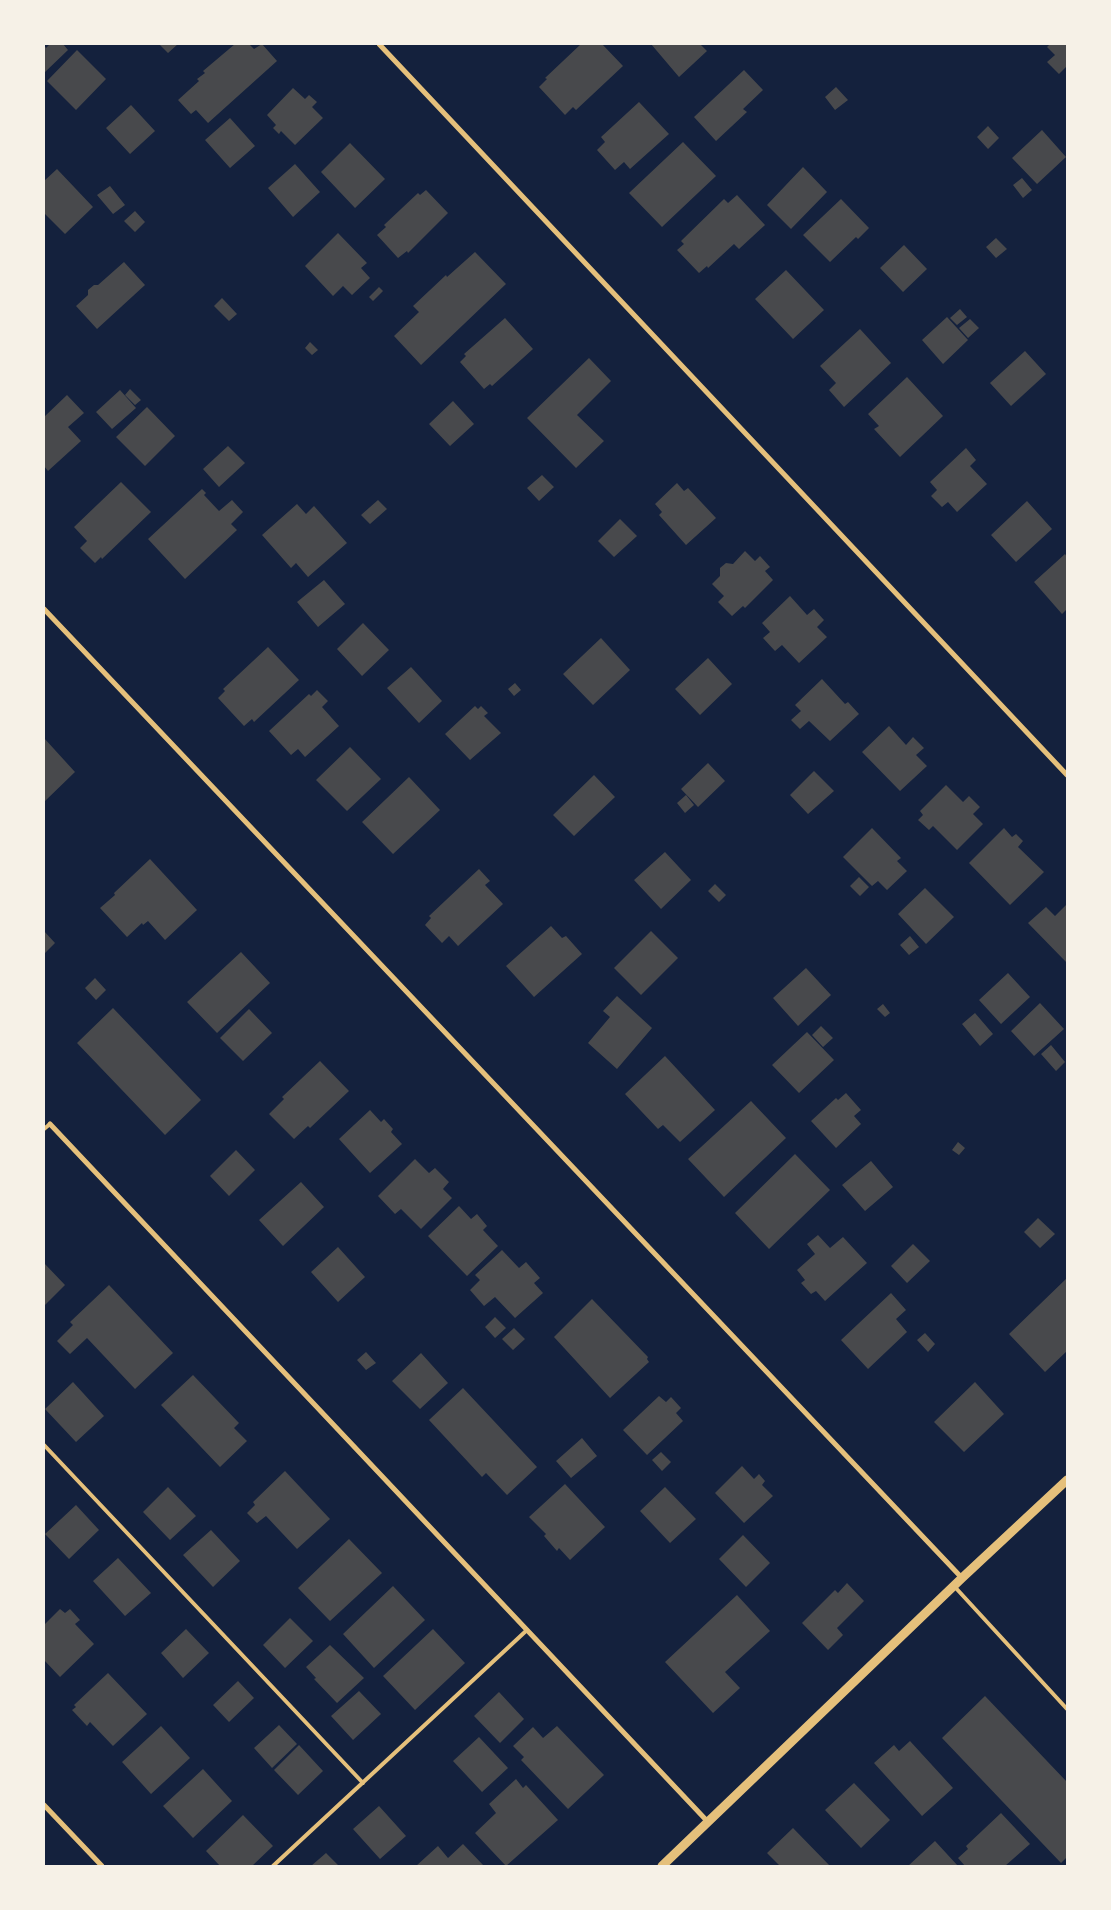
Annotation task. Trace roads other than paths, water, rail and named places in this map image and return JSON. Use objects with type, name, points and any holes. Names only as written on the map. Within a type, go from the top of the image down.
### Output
[{"type":"street","points":[[378,44],[1067,776]]},
{"type":"street","points":[[44,609],[962,1578]]},
{"type":"street","points":[[50,1124],[708,1822]]},
{"type":"street","points":[[662,1866],[962,1578],[1067,1480]]},
{"type":"street","points":[[44,1805],[102,1866]]},
{"type":"lane","points":[[44,1129],[50,1124]]},
{"type":"lane","points":[[44,1444],[363,1783]]},
{"type":"lane","points":[[954,1586],[1067,1709]]},
{"type":"lane","points":[[273,1866],[527,1630]]}]
